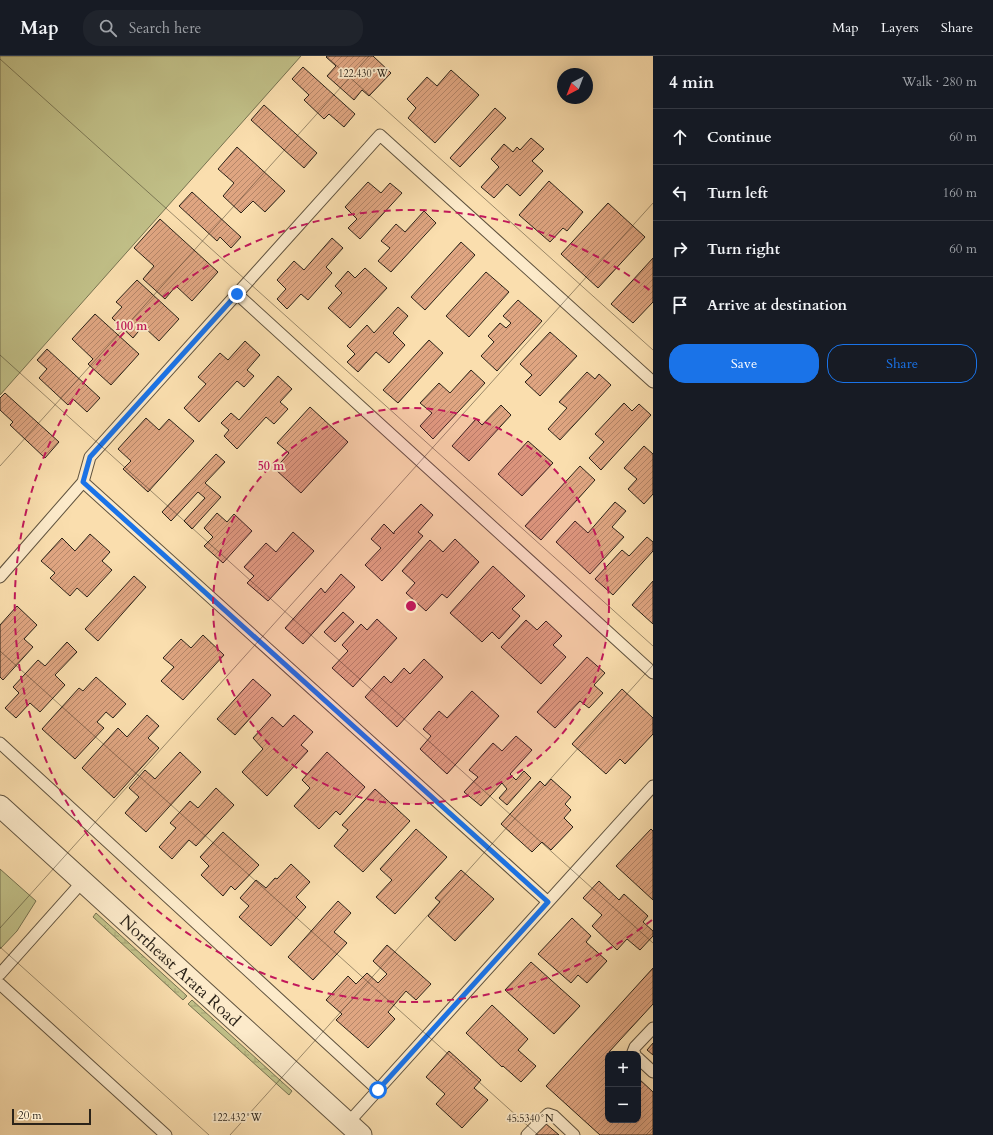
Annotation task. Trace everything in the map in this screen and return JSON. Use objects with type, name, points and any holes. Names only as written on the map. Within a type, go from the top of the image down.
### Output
[{"type":"street","name":"Northeast Arata Road","points":[[0,806],[355,1129]]},
{"type":"lane","points":[[0,577],[83,482],[90,457],[380,135],[653,382]]},
{"type":"lane","points":[[237,294],[653,673]]},
{"type":"lane","points":[[83,482],[548,902]]},
{"type":"lane","points":[[0,744],[378,1090]]},
{"type":"lane","points":[[355,1129],[378,1090],[653,786]]},
{"type":"lane","points":[[0,974],[83,881]]},
{"type":"lane","points":[[0,984],[166,1135]]},
{"type":"lane","points":[[634,1051],[635,1047],[653,1028]]},
{"type":"lane","points":[[641,1061],[653,1072]]},
{"type":"lane","points":[[527,1135],[548,1114],[554,1116],[574,1135]]},
{"type":"green space","points":[[0,56],[301,56],[0,395]]},
{"type":"green space","points":[[0,869],[36,901],[17,931],[0,949]]},
{"type":"green space","points":[[96,913],[187,996],[183,1000],[93,917]]},
{"type":"green space","points":[[192,1000],[292,1091],[289,1095],[188,1004]]},
{"type":"building","points":[[373,56],[391,73],[369,96],[362,90],[354,100],[327,76],[336,66],[326,57]]},
{"type":"building","points":[[303,67],[355,114],[344,127],[329,114],[324,119],[304,100],[309,95],[292,79]]},
{"type":"building","points":[[451,70],[479,95],[435,143],[408,118],[416,108],[407,99],[427,77],[437,86]]},
{"type":"building","points":[[264,105],[317,153],[304,168],[251,120]]},
{"type":"building","points":[[495,108],[506,118],[460,167],[450,158]]},
{"type":"building","points":[[531,138],[544,149],[532,161],[543,171],[520,196],[507,184],[494,198],[481,187],[499,167],[491,159],[504,144],[513,152],[517,147],[520,150]]},
{"type":"building","points":[[237,147],[285,191],[265,212],[253,201],[241,213],[223,196],[234,183],[218,169]]},
{"type":"building","points":[[549,181],[583,212],[567,231],[563,228],[550,242],[519,215]]},
{"type":"building","points":[[368,182],[381,193],[390,183],[402,193],[360,239],[348,228],[357,219],[345,207]]},
{"type":"building","points":[[192,192],[241,237],[231,248],[220,237],[217,241],[179,206]]},
{"type":"building","points":[[608,203],[645,237],[598,288],[561,254]]},
{"type":"building","points":[[424,211],[436,223],[391,272],[378,261],[390,248],[381,241],[396,224],[405,232]]},
{"type":"building","points":[[160,219],[218,272],[192,301],[176,286],[165,299],[143,279],[154,266],[134,248]]},
{"type":"building","points":[[332,238],[343,248],[326,267],[332,273],[308,300],[301,294],[287,309],[277,299],[286,289],[277,280],[294,261],[304,270]]},
{"type":"building","points":[[461,242],[475,255],[425,310],[411,297]]},
{"type":"building","points":[[653,258],[653,302],[633,323],[611,304]]},
{"type":"building","points":[[365,268],[387,288],[350,328],[328,308],[342,293],[335,286],[348,271],[355,278]]},
{"type":"building","points":[[486,272],[509,292],[469,337],[446,316]]},
{"type":"building","points":[[137,280],[179,319],[159,341],[143,326],[133,338],[112,318],[122,307],[116,302]]},
{"type":"building","points":[[518,300],[542,321],[497,371],[481,356],[494,342],[488,336],[500,323],[506,328],[511,323],[503,316]]},
{"type":"building","points":[[398,307],[408,316],[393,333],[405,345],[389,363],[376,352],[358,372],[347,362],[355,354],[347,346],[367,325],[374,333]]},
{"type":"building","points":[[95,314],[139,354],[111,385],[88,364],[93,359],[72,339]]},
{"type":"building","points":[[550,332],[577,356],[540,396],[525,382],[532,375],[520,364]]},
{"type":"building","points":[[429,340],[443,353],[398,403],[383,390]]},
{"type":"building","points":[[245,341],[260,355],[247,370],[254,376],[244,387],[237,381],[199,422],[184,408],[206,384],[198,377],[220,353],[228,360]]},
{"type":"building","points":[[47,349],[100,398],[87,412],[73,399],[68,405],[39,378],[47,369],[37,360]]},
{"type":"building","points":[[471,370],[485,383],[433,439],[420,426],[432,413],[420,403],[439,383],[450,393]]},
{"type":"building","points":[[587,372],[595,379],[599,374],[611,385],[560,440],[548,429],[567,408],[559,402]]},
{"type":"building","points":[[278,376],[292,389],[280,402],[288,409],[274,424],[266,417],[237,449],[224,436],[229,430],[221,423],[231,413],[239,420]]},
{"type":"building","points":[[5,393],[59,442],[45,458],[10,425],[13,422],[0,410],[0,398]]},
{"type":"building","points":[[624,403],[632,411],[639,404],[651,415],[601,470],[589,458],[604,442],[595,434]]},
{"type":"building","points":[[501,405],[511,415],[469,461],[452,446],[476,419],[482,425]]},
{"type":"building","points":[[310,407],[348,442],[301,493],[275,469],[289,453],[277,443]]},
{"type":"building","points":[[146,418],[159,430],[169,419],[194,441],[148,492],[123,469],[131,461],[118,449]]},
{"type":"building","points":[[528,441],[553,463],[522,496],[498,474]]},
{"type":"building","points":[[644,446],[653,454],[653,494],[644,504],[628,489],[637,479],[624,468]]},
{"type":"building","points":[[216,454],[225,462],[205,483],[221,497],[192,529],[184,521],[205,498],[198,492],[171,521],[162,512]]},
{"type":"building","points":[[580,466],[595,480],[541,540],[525,526]]},
{"type":"building","points":[[615,502],[626,511],[612,527],[624,537],[590,574],[556,542],[575,521],[588,533]]},
{"type":"building","points":[[421,504],[433,515],[418,532],[423,536],[382,581],[365,565],[381,548],[371,539],[384,524],[394,534],[394,532]]},
{"type":"building","points":[[217,513],[227,522],[234,514],[252,531],[223,563],[204,546],[213,537],[204,528]]},
{"type":"building","points":[[293,532],[314,551],[268,601],[247,583],[254,576],[244,567],[266,543],[276,552]]},
{"type":"building","points":[[90,534],[110,552],[102,561],[112,570],[87,597],[77,588],[70,596],[50,578],[55,573],[41,561],[62,538],[75,551]]},
{"type":"building","points":[[647,537],[653,542],[653,551],[613,595],[595,579],[622,550],[629,556]]},
{"type":"building","points":[[455,539],[479,562],[447,598],[442,594],[426,611],[406,593],[415,583],[402,571],[430,540],[443,552]]},
{"type":"building","points":[[493,566],[525,596],[512,609],[520,616],[499,639],[492,632],[482,642],[450,613]]},
{"type":"building","points":[[341,574],[355,587],[303,644],[285,628],[321,588],[325,593]]},
{"type":"building","points":[[134,576],[146,587],[98,641],[85,629]]},
{"type":"building","points":[[653,581],[653,624],[632,605]]},
{"type":"building","points":[[17,606],[37,625],[24,639],[33,647],[3,680],[0,677],[0,625]]},
{"type":"building","points":[[343,612],[354,622],[335,642],[324,632]]},
{"type":"building","points":[[377,619],[397,638],[353,687],[332,668],[348,651],[342,645],[361,624],[367,630]]},
{"type":"building","points":[[526,620],[537,630],[546,621],[562,636],[553,645],[566,657],[541,684],[501,647]]},
{"type":"building","points":[[203,635],[224,655],[183,700],[161,681],[174,667],[163,658],[181,639],[191,648]]},
{"type":"building","points":[[67,642],[77,652],[55,675],[65,685],[40,712],[30,703],[16,718],[5,708],[19,693],[13,687],[38,660],[45,666]]},
{"type":"building","points":[[587,657],[605,673],[594,685],[603,693],[589,708],[580,701],[555,728],[537,712]]},
{"type":"building","points":[[424,659],[443,677],[397,727],[365,697],[384,676],[391,683],[404,668],[410,674]]},
{"type":"building","points":[[96,677],[126,704],[113,718],[106,712],[97,722],[104,728],[75,759],[42,729],[79,688],[83,691]]},
{"type":"building","points":[[253,679],[271,695],[235,735],[217,719]]},
{"type":"building","points":[[622,689],[653,718],[653,734],[625,764],[620,759],[606,774],[572,744]]},
{"type":"building","points":[[472,691],[499,716],[447,774],[420,749],[431,736],[423,729],[439,711],[447,718]]},
{"type":"building","points":[[147,715],[159,726],[148,738],[159,748],[114,798],[82,768],[118,728],[127,737]]},
{"type":"building","points":[[294,715],[313,732],[301,745],[308,751],[267,796],[242,772],[263,749],[253,738],[272,717],[283,727]]},
{"type":"building","points":[[516,736],[532,750],[510,774],[516,780],[524,771],[531,778],[507,805],[499,798],[507,789],[502,783],[481,806],[464,792],[478,777],[469,770],[493,743],[502,751]]},
{"type":"building","points":[[180,752],[201,772],[146,832],[125,813],[139,797],[129,788],[145,770],[155,779]]},
{"type":"building","points":[[327,752],[365,787],[340,815],[336,811],[319,829],[294,806],[310,788],[302,780]]},
{"type":"building","points":[[551,779],[571,797],[565,804],[571,810],[564,818],[573,827],[551,850],[542,842],[532,852],[501,824],[540,781],[545,786]]},
{"type":"building","points":[[216,788],[234,805],[196,846],[189,840],[172,859],[159,847],[176,828],[170,823],[190,801],[198,808]]},
{"type":"building","points":[[375,789],[410,821],[363,872],[334,846],[348,830],[342,825]]},
{"type":"building","points":[[416,829],[447,857],[395,914],[376,897],[392,880],[380,869]]},
{"type":"building","points":[[651,829],[653,831],[653,900],[616,866]]},
{"type":"building","points":[[223,832],[259,865],[235,890],[231,886],[223,896],[201,875],[209,866],[200,857]]},
{"type":"building","points":[[291,864],[310,882],[296,897],[306,907],[271,946],[239,917],[249,906],[240,898],[256,880],[266,888]]},
{"type":"building","points":[[461,870],[494,899],[455,941],[428,916],[440,902],[435,898]]},
{"type":"building","points":[[599,881],[619,900],[624,894],[648,916],[643,922],[653,931],[653,936],[640,950],[627,939],[617,950],[592,926],[602,915],[583,898]]},
{"type":"building","points":[[338,901],[351,913],[334,932],[347,943],[313,980],[288,957]]},
{"type":"building","points":[[572,918],[591,936],[586,942],[607,961],[587,983],[578,975],[571,983],[538,954]]},
{"type":"building","points":[[387,945],[431,984],[416,1000],[406,991],[388,1012],[395,1019],[368,1048],[336,1020],[342,1014],[326,1000],[348,976],[356,984],[367,973],[378,983],[387,974],[373,961]]},
{"type":"building","points":[[531,962],[580,1006],[554,1034],[505,990]]},
{"type":"building","points":[[653,968],[653,1004],[610,1051],[605,1051],[605,1123],[641,1123],[641,1081],[653,1092],[653,1135],[600,1135],[546,1086]]},
{"type":"building","points":[[492,1005],[528,1039],[518,1050],[536,1066],[521,1082],[503,1066],[502,1067],[466,1033]]},
{"type":"building","points":[[653,1043],[653,1055],[647,1050]]},
{"type":"building","points":[[449,1051],[481,1080],[474,1088],[488,1100],[462,1128],[436,1104],[445,1094],[426,1077]]},
{"type":"building","points":[[545,1123],[559,1135],[534,1135]]},
{"type":"route","points":[[237,294],[90,457],[83,482],[548,902],[378,1090]]}]
